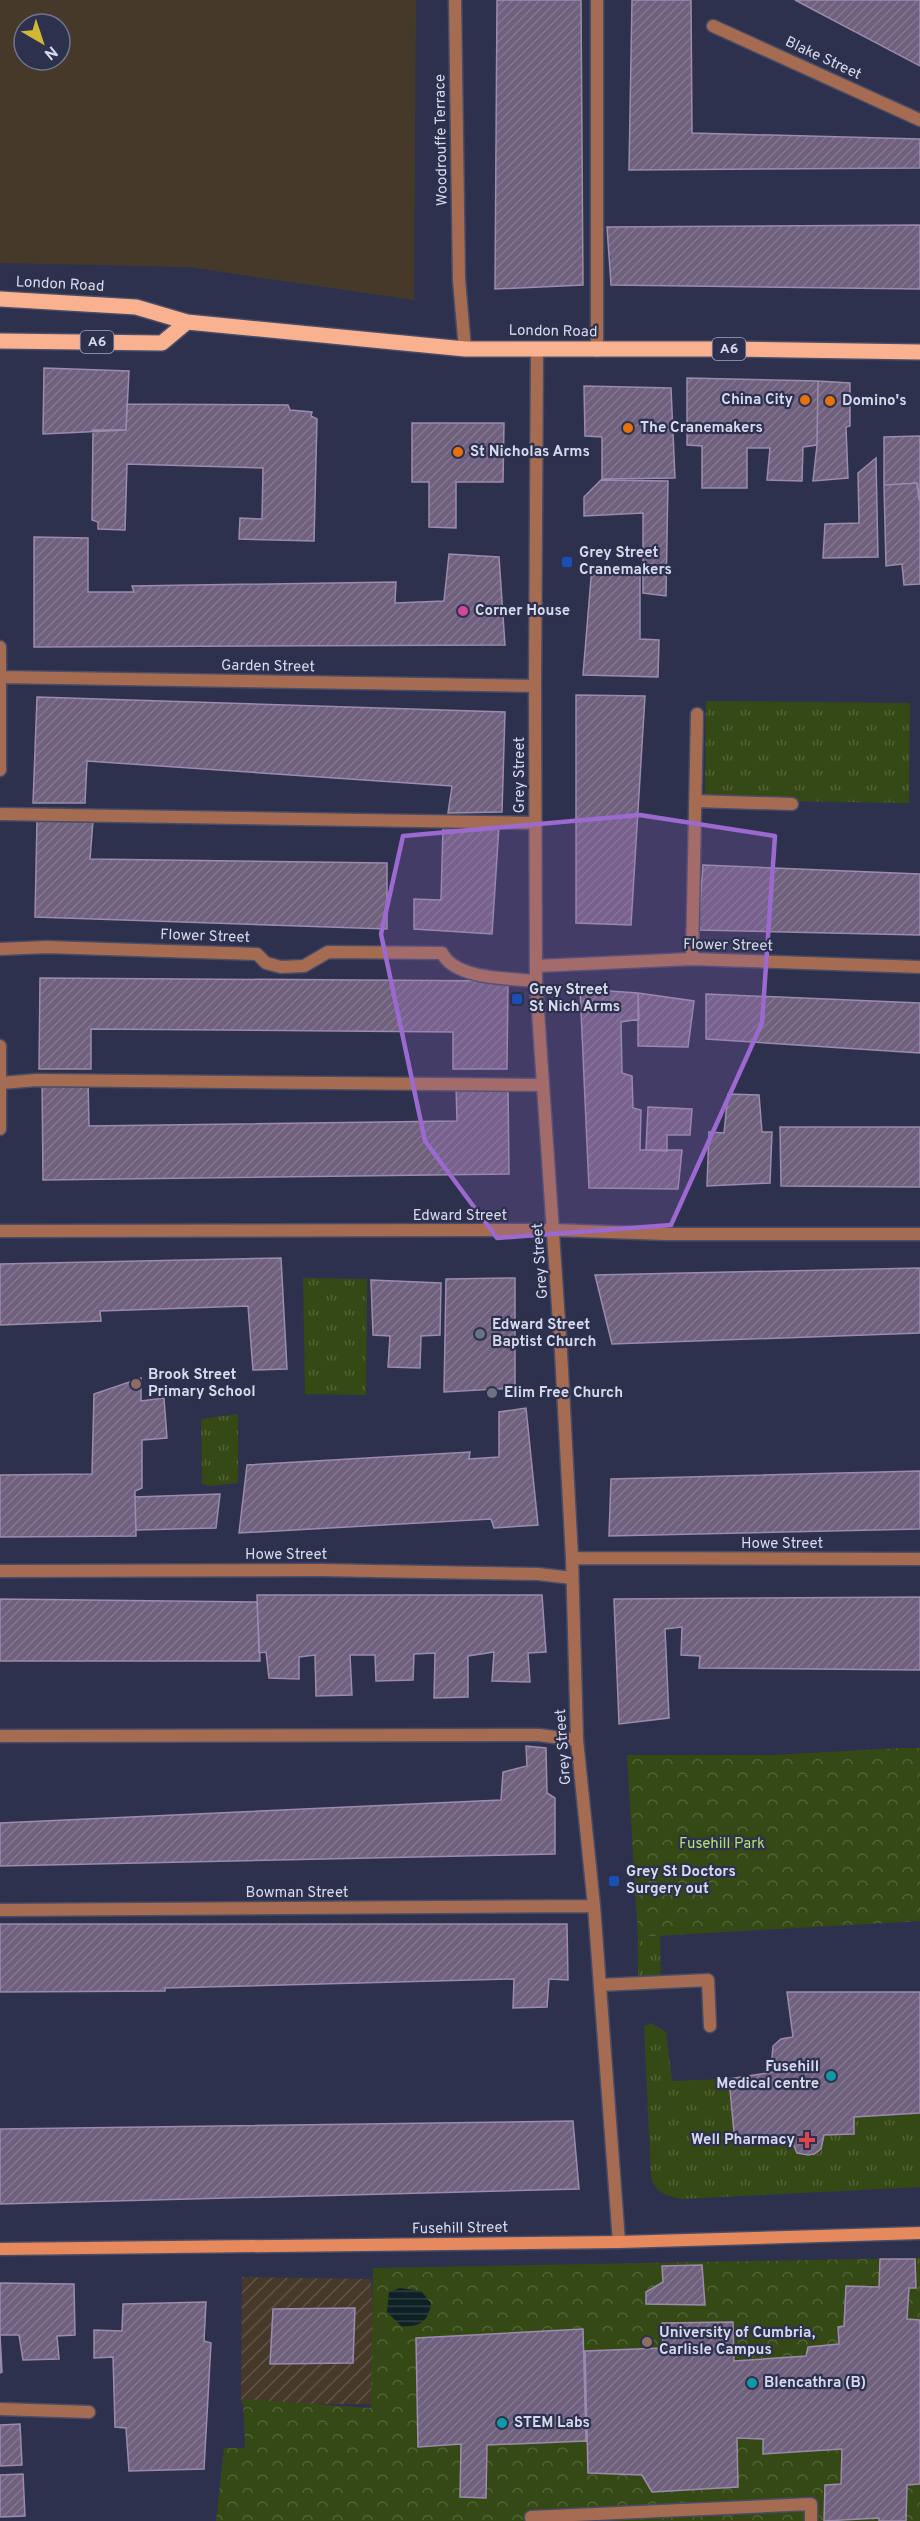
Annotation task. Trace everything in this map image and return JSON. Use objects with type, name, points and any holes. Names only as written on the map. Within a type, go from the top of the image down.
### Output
[{"type":"main road","name":"London Road","points":[[0,299],[136,307],[187,322],[465,349],[920,352]]},
{"type":"main road","name":"A6","points":[[0,341],[162,343],[187,322]]},
{"type":"street","name":"Woodrouffe Terrace","points":[[455,0],[459,280],[465,349]]},
{"type":"street","points":[[597,0],[597,351]]},
{"type":"street","name":"Blake Street","points":[[714,26],[920,120]]},
{"type":"street","name":"Grey Street","points":[[537,349],[536,981],[554,1230],[572,1558],[577,1740],[594,1906],[619,2242]]},
{"type":"street","points":[[0,647],[0,770]]},
{"type":"street","name":"Garden Street","points":[[1,677],[535,686]]},
{"type":"street","points":[[692,959],[697,714]]},
{"type":"street","points":[[695,801],[792,804]]},
{"type":"street","points":[[0,814],[536,824]]},
{"type":"street","name":"Flower Street","points":[[0,949],[47,947],[257,954],[266,963],[280,967],[304,966],[328,952],[442,953],[446,961],[470,974],[536,981]]},
{"type":"street","name":"Flower Street","points":[[536,966],[692,959],[920,967]]},
{"type":"street","points":[[0,1046],[0,1130]]},
{"type":"street","points":[[1,1083],[37,1080],[543,1085]]},
{"type":"street","name":"Edward Street","points":[[0,1232],[554,1230],[666,1234],[920,1234]]},
{"type":"street","name":"Howe Street","points":[[572,1558],[920,1559]]},
{"type":"street","name":"Howe Street","points":[[0,1571],[321,1569],[538,1574],[572,1578]]},
{"type":"street","points":[[0,1736],[539,1736],[577,1740]]},
{"type":"street","name":"Bowman Street","points":[[0,1910],[594,1906]]},
{"type":"street","points":[[600,1985],[708,1980],[710,2026]]},
{"type":"street","name":"Fusehill Street","points":[[0,2249],[619,2242],[920,2233]]},
{"type":"street","points":[[0,2409],[89,2412]]},
{"type":"street","points":[[532,2521],[531,2517],[811,2504],[811,2521]]},
{"type":"highlighted area","points":[[640,815],[775,836],[762,1023],[671,1225],[497,1238],[425,1141],[381,934],[403,836]]},
{"type":"shaded area","points":[[0,0],[416,0],[414,300],[188,267],[0,263]]},
{"type":"shaded area","points":[[242,2277],[371,2279],[377,2404],[241,2404]]},
{"type":"shaded area","points":[[400,2288],[421,2291],[431,2303],[428,2314],[422,2322],[413,2326],[401,2326],[387,2312],[389,2292]]},
{"type":"green space","points":[[706,701],[910,703],[909,803],[705,800]]},
{"type":"green space","points":[[303,1278],[367,1279],[366,1395],[305,1394]]},
{"type":"green space","points":[[238,1414],[238,1483],[211,1486],[202,1484],[201,1419]]},
{"type":"green space","name":"Fusehill Park","points":[[920,1748],[920,1921],[638,1937],[627,1755],[772,1755]]},
{"type":"green space","points":[[660,1936],[661,1989],[638,1991],[638,1937]]},
{"type":"green space","points":[[651,2023],[666,2032],[672,2081],[729,2079],[735,2143],[791,2139],[797,2153],[807,2156],[819,2149],[824,2135],[854,2134],[854,2117],[920,2113],[920,2187],[682,2199],[663,2193],[651,2178],[644,2026]]},
{"type":"green space","name":"University of Cumbria, Carlisle Campus","points":[[920,2258],[920,2521],[216,2521],[224,2448],[245,2448],[243,2399],[371,2408],[373,2268]]},
{"type":"building","points":[[497,0],[581,0],[583,285],[495,289]]},
{"type":"building","points":[[632,0],[691,0],[692,133],[920,139],[920,168],[629,170]]},
{"type":"building","points":[[795,0],[920,0],[920,66]]},
{"type":"building","points":[[920,225],[920,289],[611,285],[607,227]]},
{"type":"building","points":[[44,368],[129,371],[126,430],[43,434]]},
{"type":"building","points":[[687,378],[818,381],[817,445],[803,447],[802,481],[767,480],[770,448],[747,448],[747,488],[702,488],[702,446],[687,445]]},
{"type":"building","points":[[818,381],[850,383],[850,426],[846,427],[848,478],[813,481],[817,445]]},
{"type":"building","name":"The Cranemakers","points":[[584,386],[671,388],[675,478],[602,479],[602,437],[585,436]]},
{"type":"building","points":[[127,404],[288,405],[290,410],[312,412],[311,416],[317,419],[314,541],[239,539],[240,518],[262,519],[263,468],[127,464],[125,530],[98,529],[98,522],[92,520],[93,430],[126,430]]},
{"type":"building","name":"St Nicholas Arms","points":[[412,423],[504,423],[503,482],[456,482],[456,528],[429,527],[429,482],[412,482]]},
{"type":"building","points":[[920,436],[919,500],[917,483],[884,485],[884,437]]},
{"type":"building","points":[[876,458],[878,557],[823,558],[825,524],[859,523],[858,473]]},
{"type":"building","points":[[601,480],[668,481],[666,596],[643,593],[643,513],[584,516],[584,497]]},
{"type":"building","points":[[917,483],[920,500],[920,584],[904,585],[902,564],[886,566],[884,485]]},
{"type":"building","points":[[34,537],[88,538],[88,592],[134,592],[132,586],[396,582],[395,603],[444,601],[449,554],[499,557],[505,645],[34,647]]},
{"type":"building","points":[[592,566],[640,569],[640,639],[659,640],[658,677],[583,675]]},
{"type":"building","points":[[576,695],[645,696],[631,925],[576,923]]},
{"type":"building","points":[[37,697],[505,712],[502,812],[448,813],[452,786],[87,761],[85,803],[33,803]]},
{"type":"building","points":[[37,820],[93,821],[90,859],[387,863],[387,929],[35,917]]},
{"type":"building","points":[[499,826],[492,934],[414,929],[414,899],[441,900],[443,827]]},
{"type":"building","points":[[703,865],[920,874],[920,935],[698,930]]},
{"type":"building","points":[[40,978],[508,981],[507,1069],[453,1069],[453,1032],[91,1029],[91,1069],[39,1069]]},
{"type":"building","points":[[580,989],[638,993],[639,1019],[621,1022],[622,1073],[632,1076],[633,1108],[641,1110],[640,1150],[682,1150],[678,1189],[589,1188]]},
{"type":"building","points":[[638,993],[694,1001],[688,1047],[638,1046]]},
{"type":"building","points":[[706,994],[920,1003],[920,1053],[706,1039]]},
{"type":"building","points":[[88,1079],[89,1126],[457,1121],[456,1086],[508,1085],[509,1174],[43,1180],[42,1080]]},
{"type":"building","points":[[728,1094],[759,1095],[762,1132],[772,1132],[770,1183],[707,1186],[709,1132],[724,1133]]},
{"type":"building","points":[[648,1107],[692,1109],[690,1135],[667,1135],[667,1151],[646,1150]]},
{"type":"building","points":[[780,1127],[920,1127],[920,1187],[781,1186]]},
{"type":"building","points":[[281,1258],[287,1369],[253,1370],[248,1306],[100,1311],[101,1321],[0,1325],[0,1264]]},
{"type":"building","points":[[920,1268],[920,1333],[612,1344],[595,1275]]},
{"type":"building","name":"Edward Street Baptist Church","points":[[515,1278],[515,1388],[444,1392],[446,1279]]},
{"type":"building","points":[[371,1280],[441,1283],[440,1335],[421,1336],[420,1368],[388,1367],[390,1336],[373,1335]]},
{"type":"building","points":[[141,1378],[141,1401],[164,1398],[167,1438],[142,1440],[142,1488],[135,1491],[136,1536],[0,1537],[0,1475],[92,1474],[94,1394]]},
{"type":"building","points":[[526,1408],[538,1525],[494,1528],[491,1519],[239,1533],[247,1465],[470,1452],[469,1459],[499,1457],[499,1412]]},
{"type":"building","points":[[920,1471],[920,1529],[609,1536],[611,1479]]},
{"type":"building","points":[[220,1494],[216,1528],[136,1530],[135,1497]]},
{"type":"building","points":[[257,1595],[542,1595],[546,1652],[528,1653],[530,1682],[492,1681],[494,1652],[468,1656],[468,1697],[434,1698],[435,1653],[414,1654],[413,1680],[376,1681],[375,1655],[350,1655],[352,1695],[316,1696],[315,1655],[299,1657],[299,1679],[269,1678],[266,1652],[259,1653]]},
{"type":"building","points":[[920,1597],[920,1670],[699,1668],[700,1656],[681,1655],[682,1627],[665,1629],[669,1718],[619,1724],[614,1599]]},
{"type":"building","points":[[0,1599],[257,1602],[260,1661],[0,1661]]},
{"type":"building","points":[[526,1746],[546,1748],[547,1793],[555,1798],[555,1854],[0,1866],[0,1823],[501,1800],[503,1772],[527,1766]]},
{"type":"building","points":[[0,1924],[567,1924],[568,1980],[549,1979],[547,2007],[513,2008],[514,1979],[165,1988],[165,1991],[0,1992]]},
{"type":"building","name":"Fusehill Medical centre","points":[[787,1992],[920,1992],[920,2113],[854,2117],[854,2134],[824,2135],[821,2149],[808,2155],[797,2153],[791,2139],[735,2143],[729,2079],[779,2071],[772,2057],[773,2046],[781,2039],[793,2037]]},
{"type":"building","points":[[573,2121],[579,2189],[0,2204],[0,2129]]},
{"type":"building","name":"Blencathra (B)","points":[[880,2259],[915,2259],[916,2288],[909,2288],[907,2319],[920,2320],[920,2484],[907,2485],[906,2521],[879,2521],[879,2518],[824,2521],[825,2485],[841,2484],[842,2449],[763,2454],[763,2439],[737,2438],[738,2487],[652,2492],[642,2475],[588,2473],[585,2351],[663,2348],[662,2323],[733,2322],[734,2361],[806,2356],[808,2347],[839,2344],[838,2327],[844,2326],[846,2286],[879,2287]]},
{"type":"building","points":[[702,2265],[705,2305],[646,2304],[646,2292],[663,2282],[662,2266]]},
{"type":"building","points":[[0,2283],[74,2284],[75,2335],[57,2336],[59,2359],[23,2360],[19,2335],[0,2335]]},
{"type":"building","points":[[206,2302],[204,2341],[211,2343],[204,2469],[129,2471],[126,2428],[115,2427],[113,2357],[94,2358],[94,2330],[122,2331],[123,2304]]},
{"type":"building","points":[[355,2308],[353,2363],[270,2364],[273,2309]]},
{"type":"building","name":"STEM Labs","points":[[583,2329],[586,2441],[487,2445],[486,2498],[460,2497],[461,2444],[418,2447],[416,2338]]},
{"type":"building","points":[[0,2335],[2,2372],[0,2373]]},
{"type":"building","points":[[20,2424],[22,2465],[0,2466],[0,2425]]},
{"type":"building","points":[[23,2474],[25,2516],[0,2517],[0,2475]]},
{"type":"place","name":"China City","points":[[805,400]]},
{"type":"place","name":"Domino's","points":[[830,401]]},
{"type":"place","name":"The Cranemakers","points":[[628,428]]},
{"type":"place","name":"St Nicholas Arms","points":[[458,452]]},
{"type":"place","name":"Grey Street Cranemakers","points":[[567,562]]},
{"type":"place","name":"Corner House","points":[[463,611]]},
{"type":"place","name":"Grey Street St Nich Arms","points":[[517,999]]},
{"type":"place","name":"Edward Street Baptist Church","points":[[480,1334]]},
{"type":"place","name":"Brook Street Primary School","points":[[136,1384]]},
{"type":"place","name":"Elim Free Church","points":[[492,1393]]},
{"type":"place","name":"Grey St Doctors Surgery out","points":[[614,1881]]},
{"type":"place","name":"Fusehill Medical centre","points":[[831,2076]]},
{"type":"place","name":"Well Pharmacy","points":[[807,2140]]},
{"type":"place","name":"University of Cumbria, Carlisle Campus","points":[[647,2342]]},
{"type":"place","name":"Blencathra (B)","points":[[752,2383]]},
{"type":"place","name":"STEM Labs","points":[[502,2423]]}]
